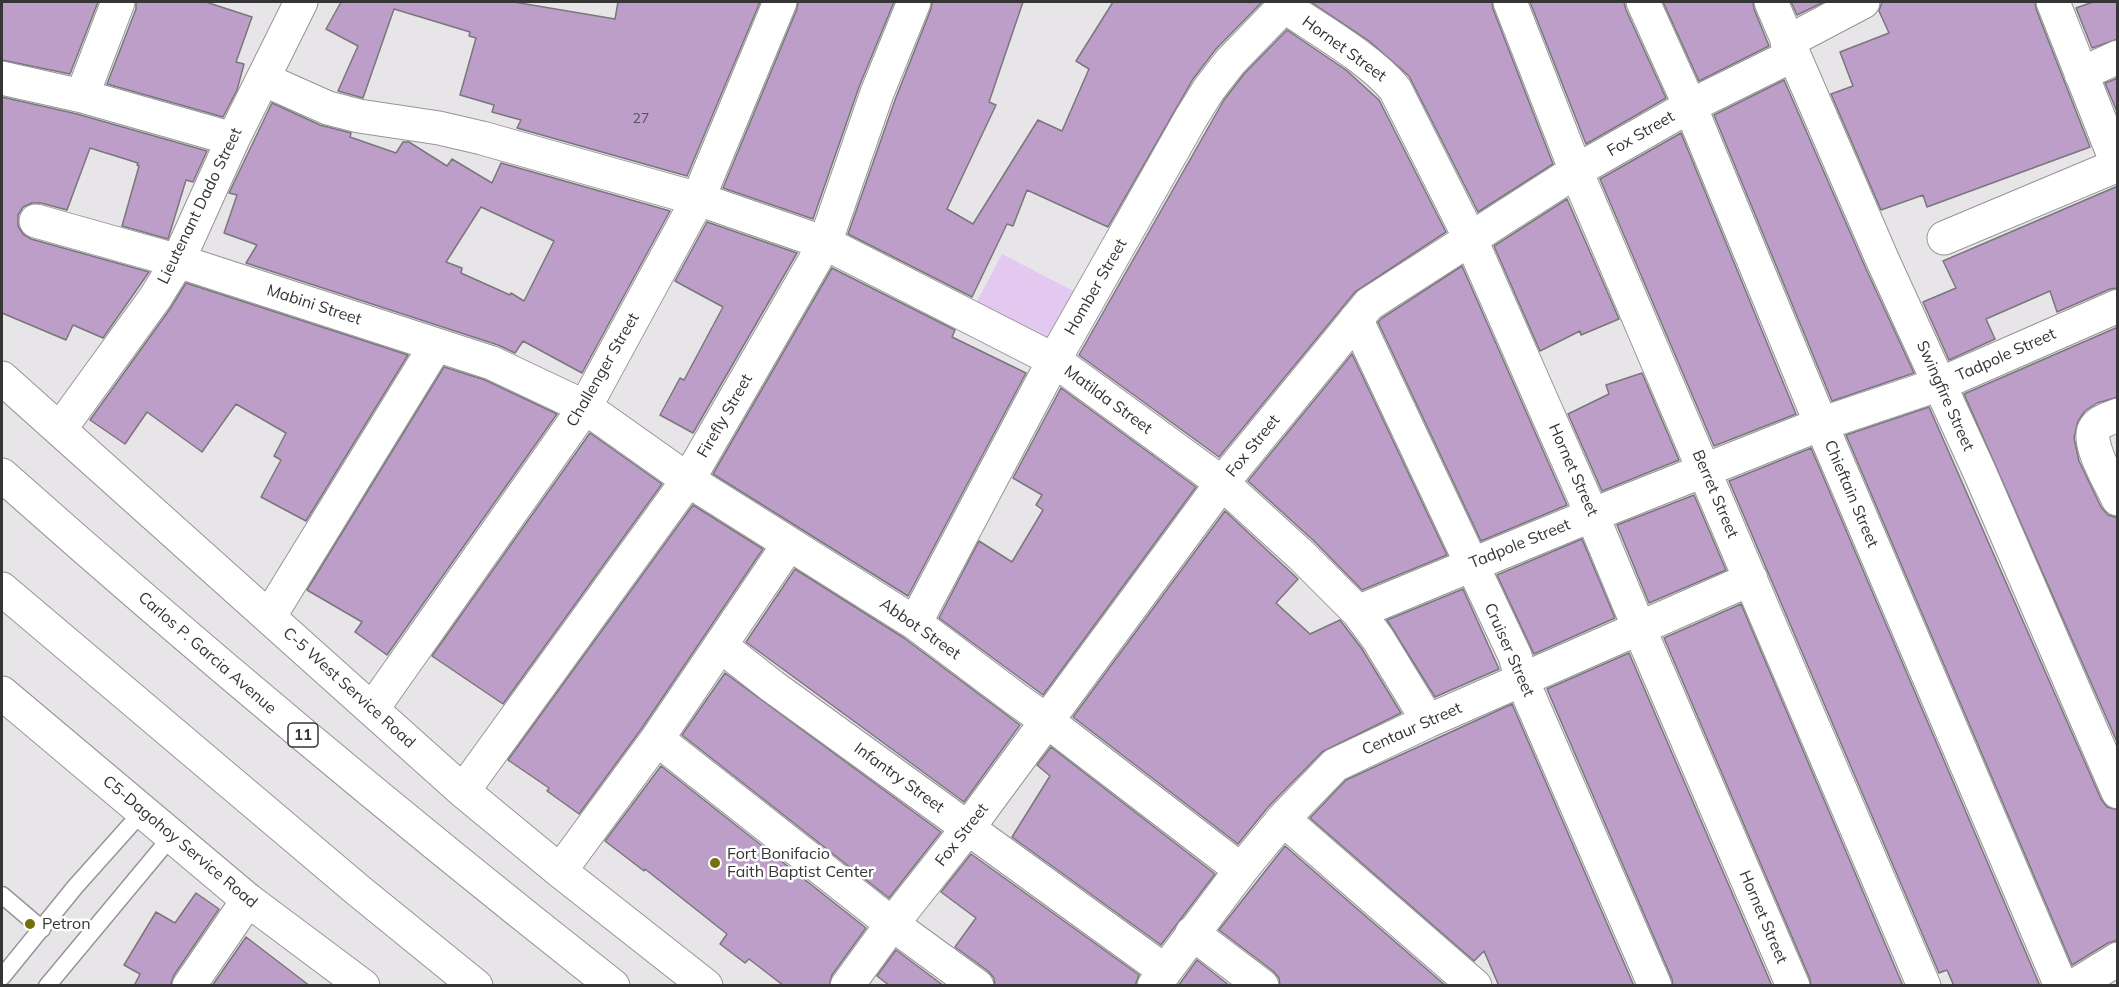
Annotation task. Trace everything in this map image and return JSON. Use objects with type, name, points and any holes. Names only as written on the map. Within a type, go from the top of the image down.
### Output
[{"type":"street","points":[[82,96],[118,2]]},
{"type":"street","name":"Lieutenant Dado Street","points":[[60,429],[155,298],[178,261],[233,138],[301,2]]},
{"type":"street","name":"Challenger Street","points":[[373,708],[585,407],[698,199],[780,2]]},
{"type":"street","name":"Firefly Street","points":[[463,791],[688,480],[825,243],[877,93],[914,2]]},
{"type":"street","name":"Berret Street","points":[[1510,2],[1576,171],[1924,986]]},
{"type":"street","name":"Chieftain Street","points":[[1643,2],[2061,986]]},
{"type":"street","name":"Swingfire Street","points":[[1771,2],[2118,792]]},
{"type":"street","name":"Fox Street","points":[[847,986],[892,924],[968,828],[1222,483],[1369,304],[1576,171],[1790,49],[1863,2]]},
{"type":"street","points":[[1944,238],[2118,166],[2053,2]]},
{"type":"street","name":"Hornet Street","points":[[1286,4],[1388,81],[1395,89],[1471,240],[1592,514],[1792,986]]},
{"type":"street","name":"Homber Street","points":[[915,623],[1054,360],[1209,89],[1230,62],[1286,4]]},
{"type":"street","points":[[2081,74],[2118,57]]},
{"type":"street","points":[[2,78],[82,96],[233,138]]},
{"type":"street","name":"Matilda Street","points":[[263,79],[328,108],[358,116],[439,128],[482,138],[698,199],[825,243],[1054,360],[1222,483],[1301,555],[1358,612],[1378,639],[1428,721]]},
{"type":"street","name":"Mabini Street","points":[[36,221],[178,261],[492,363],[585,407]]},
{"type":"street","name":"Tadpole Street","points":[[1358,612],[1592,514],[1821,424],[1940,384],[2118,306]]},
{"type":"street","name":"Cruiser Street","points":[[1356,319],[1470,565],[1515,656],[1522,680],[1655,986]]},
{"type":"street","points":[[269,617],[436,345]]},
{"type":"street","name":"C-5 West Service Road","points":[[2,378],[463,791],[706,986]]},
{"type":"street","name":"Abbot Street","points":[[585,407],[688,480],[915,623],[1241,870]]},
{"type":"street","points":[[2118,416],[2099,423],[2093,432],[2092,444],[2118,500]]},
{"type":"street","name":"Carlos P. Garcia Avenue","points":[[2,475],[227,671],[469,873],[613,986]]},
{"type":"street","points":[[560,871],[657,739],[789,544]]},
{"type":"street","name":"Centaur Street","points":[[1160,978],[1241,870],[1283,819],[1335,765],[1428,721],[1751,579]]},
{"type":"street","points":[[2,589],[359,891],[476,986]]},
{"type":"street","name":"Infantry Street","points":[[721,646],[772,686],[968,828],[1160,978]]},
{"type":"street","name":"C5-Dagohoy Service Road","points":[[2,693],[248,900],[363,986]]},
{"type":"street","points":[[657,739],[892,924],[977,986]]},
{"type":"street","points":[[1283,819],[1475,986]]},
{"type":"street","points":[[189,986],[248,900]]},
{"type":"street","points":[[1192,933],[1262,986]]},
{"type":"street","points":[[2074,986],[2118,959]]},
{"type":"lane","points":[[2,977],[75,887],[142,812]]},
{"type":"lane","points":[[47,986],[171,837]]},
{"type":"lane","points":[[2,895],[42,929]]},
{"type":"shaded area","points":[[1002,254],[1077,293],[1047,349],[973,309]]},
{"type":"building","points":[[2,2],[98,2],[70,74],[2,60]]},
{"type":"building","points":[[136,2],[206,2],[252,17],[236,62],[244,64],[237,90],[223,117],[107,84],[136,9]]},
{"type":"building","points":[[341,2],[514,2],[615,19],[618,2],[760,2],[687,176],[517,128],[521,120],[492,112],[494,105],[460,95],[476,38],[469,36],[470,32],[394,9],[363,98],[338,91],[358,46],[326,29]]},
{"type":"building","points":[[798,2],[894,2],[859,87],[813,219],[723,188]]},
{"type":"building","points":[[932,2],[1023,2],[989,102],[996,105],[947,209],[973,224],[1038,120],[1062,131],[1089,69],[1076,61],[1113,2],[1262,2],[1216,49],[1193,79],[1108,227],[1027,190],[1013,226],[1007,224],[972,297],[848,234]]},
{"type":"building","points":[[1311,2],[1492,2],[1553,164],[1478,212],[1409,76],[1369,41]]},
{"type":"building","points":[[1530,2],[1624,2],[1666,98],[1586,144]]},
{"type":"building","points":[[1663,2],[1753,2],[1769,46],[1699,81]]},
{"type":"building","points":[[1791,2],[1824,2],[1797,15]]},
{"type":"building","points":[[1882,2],[2035,2],[2090,147],[1927,207],[1923,195],[1881,210],[1831,94],[1853,86],[1840,52],[1889,33],[1879,11]]},
{"type":"building","points":[[2093,2],[2118,2],[2118,39],[2092,48],[2076,8]]},
{"type":"building","points":[[1287,30],[1346,70],[1379,100],[1446,232],[1355,292],[1219,457],[1079,355],[1224,100],[1244,74]]},
{"type":"building","points":[[2118,78],[2118,114],[2105,83]]},
{"type":"building","points":[[1784,80],[1914,373],[1832,401],[1714,115]]},
{"type":"building","points":[[2,97],[77,114],[207,151],[193,182],[186,180],[168,239],[122,226],[138,163],[90,148],[67,210],[32,203],[23,207],[18,215],[18,226],[23,234],[31,239],[149,272],[103,338],[73,325],[66,340],[2,313]]},
{"type":"building","points":[[272,103],[320,125],[351,133],[350,137],[396,153],[403,142],[409,142],[447,166],[452,159],[492,183],[501,163],[670,211],[582,373],[523,341],[515,353],[498,345],[246,263],[257,245],[224,233],[237,195],[229,193]],"holes":[[[481,207],[554,241],[524,301],[511,293],[510,295],[461,273],[462,268],[446,262]]]},
{"type":"building","points":[[1681,133],[1796,414],[1714,446],[1600,179]]},
{"type":"building","points":[[2118,186],[2118,288],[2110,289],[2057,312],[2050,291],[1986,319],[1995,339],[1949,360],[1923,302],[1956,288],[1943,261]]},
{"type":"building","points":[[1567,199],[1619,319],[1581,335],[1580,331],[1540,351],[1494,246]]},
{"type":"building","points":[[707,222],[797,253],[693,433],[660,415],[680,378],[684,380],[723,307],[675,281]]},
{"type":"building","points":[[1462,266],[1567,505],[1481,541],[1378,322]]},
{"type":"building","points":[[832,268],[955,330],[952,337],[1026,373],[908,596],[713,474]]},
{"type":"building","points":[[186,283],[408,355],[306,521],[261,497],[281,460],[274,456],[286,433],[236,404],[202,452],[147,412],[125,444],[90,420],[170,309]]},
{"type":"building","points":[[2118,327],[2118,397],[2097,403],[2085,411],[2078,421],[2074,438],[2079,461],[2101,507],[2108,515],[2118,518],[2118,744],[1964,394]]},
{"type":"building","points":[[1352,354],[1447,555],[1362,590],[1314,541],[1248,481]]},
{"type":"building","points":[[444,367],[485,380],[557,414],[387,655],[355,632],[362,622],[307,590]]},
{"type":"building","points":[[1642,373],[1679,460],[1602,491],[1568,414],[1609,394],[1606,385]]},
{"type":"building","points":[[1061,388],[1196,487],[1043,695],[939,618],[979,541],[1012,562],[1043,510],[1036,505],[1042,495],[1013,478]]},
{"type":"building","points":[[1929,407],[2101,799],[2107,807],[2118,810],[2118,940],[2108,943],[2072,965],[1846,435]]},
{"type":"building","points":[[590,433],[662,484],[503,704],[432,656]]},
{"type":"building","points":[[1811,448],[2040,986],[1954,986],[1947,970],[1939,973],[1729,481]]},
{"type":"building","points":[[1694,495],[1726,570],[1649,603],[1617,525]]},
{"type":"building","points":[[693,505],[763,549],[642,728],[579,814],[547,791],[549,788],[508,760]]},
{"type":"building","points":[[1225,511],[1298,579],[1276,603],[1310,634],[1340,620],[1362,649],[1401,713],[1322,752],[1269,806],[1238,844],[1073,717]]},
{"type":"building","points":[[1582,539],[1615,618],[1534,654],[1497,575]]},
{"type":"building","points":[[795,569],[904,638],[1020,725],[964,802],[746,642]]},
{"type":"building","points":[[1463,589],[1499,669],[1435,697],[1387,620]]},
{"type":"building","points":[[1741,604],[1903,986],[1811,986],[1810,979],[1664,638]]},
{"type":"building","points":[[1629,653],[1772,986],[1673,986],[1672,979],[1547,689]]},
{"type":"building","points":[[725,673],[941,832],[889,898],[682,735]]},
{"type":"building","points":[[1512,704],[1634,986],[1499,986],[1484,951],[1474,961],[1310,818],[1346,780]]},
{"type":"building","points":[[1051,747],[1215,874],[1161,945],[1012,837],[1050,776],[1037,765]]},
{"type":"building","points":[[661,766],[866,928],[832,975],[829,986],[784,986],[749,959],[745,963],[720,944],[727,934],[645,869],[644,871],[605,841]]},
{"type":"building","points":[[1285,846],[1446,986],[1280,986],[1279,978],[1273,971],[1219,930]]},
{"type":"building","points":[[971,854],[1139,975],[1135,986],[995,986],[994,978],[988,971],[955,947],[976,918],[941,892]]},
{"type":"building","points":[[196,893],[219,909],[174,975],[170,986],[134,986],[140,974],[124,965],[156,912],[175,923]]},
{"type":"building","points":[[246,937],[310,986],[212,986]]},
{"type":"building","points":[[896,950],[944,986],[890,986],[877,976]]},
{"type":"building","points":[[1197,960],[1230,986],[1178,986]]},
{"type":"place","name":"Fort Bonifacio Faith Baptist Center","points":[[715,863]]},
{"type":"place","name":"Petron","points":[[30,924]]}]
